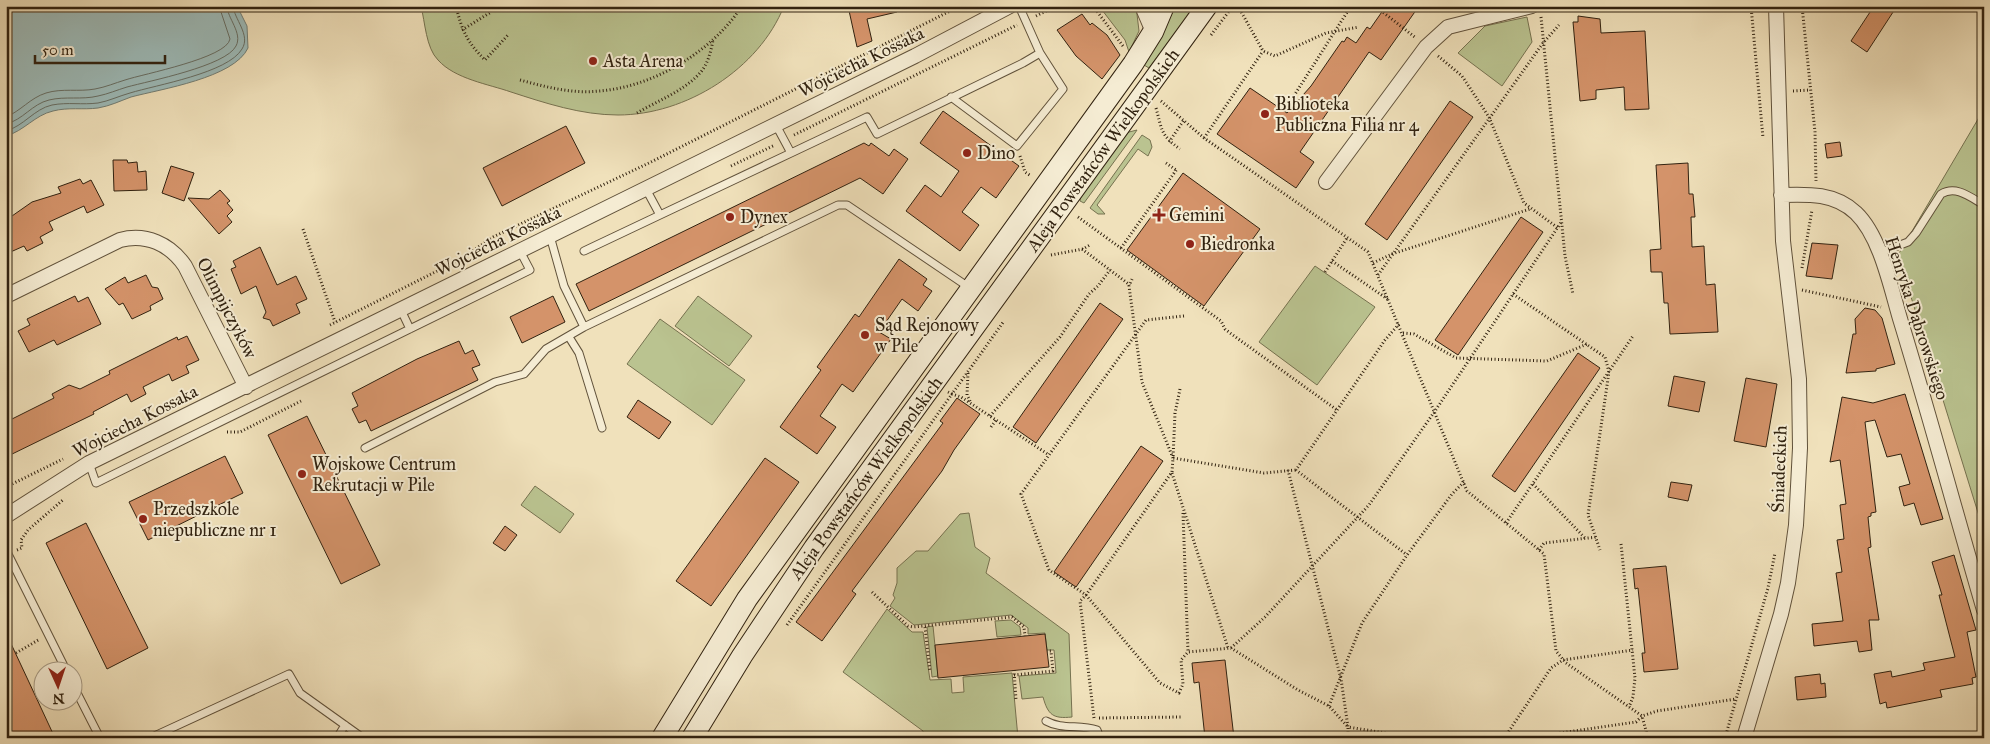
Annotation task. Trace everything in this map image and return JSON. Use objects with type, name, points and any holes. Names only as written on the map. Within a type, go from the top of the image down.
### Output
[{"type":"main road","name":"Aleja Powstańców Wielkopolskich","points":[[662,738],[748,599],[1133,64],[1153,32],[1164,6]]},
{"type":"main road","name":"Aleja Powstańców Wielkopolskich","points":[[692,738],[742,656],[814,548],[1207,6]]},
{"type":"street","name":"Wojciecha Kossaka","points":[[6,516],[89,463],[776,125],[915,56],[1010,6]]},
{"type":"street","points":[[1142,6],[1153,32]]},
{"type":"street","points":[[1776,6],[1781,195]]},
{"type":"street","points":[[1326,182],[1426,46],[1448,26],[1537,11]]},
{"type":"street","name":"Henryka Dąbrowskiego","points":[[1781,195],[1815,194],[1845,204],[1864,223],[1879,254],[1897,309],[1980,584],[1984,610]]},
{"type":"street","name":"Śniadeckich","points":[[1744,738],[1781,614],[1793,553],[1800,401],[1787,289],[1781,195]]},
{"type":"street","name":"Olimpijczyków","points":[[6,296],[120,240],[139,238],[160,243],[176,253],[185,266],[246,387]]},
{"type":"lane","points":[[951,97],[1017,146],[1064,89],[1040,53],[1019,6]]},
{"type":"lane","points":[[584,251],[867,116],[877,134],[1040,53]]},
{"type":"lane","points":[[776,125],[791,153]]},
{"type":"lane","points":[[646,189],[660,215]]},
{"type":"lane","points":[[1879,254],[1908,242],[1941,194],[1948,190],[1956,190],[1984,205]]},
{"type":"lane","points":[[365,448],[495,382],[524,374],[546,349],[584,327],[841,204],[847,205],[970,288]]},
{"type":"lane","points":[[550,236],[564,286],[584,327]]},
{"type":"lane","points":[[89,463],[96,483],[530,270],[520,251]]},
{"type":"lane","points":[[401,310],[410,329]]},
{"type":"lane","points":[[569,337],[579,353],[602,428]]},
{"type":"lane","points":[[6,550],[62,662]]},
{"type":"lane","points":[[150,738],[289,674],[300,693],[363,738]]},
{"type":"lane","points":[[82,703],[100,738]]},
{"type":"lane","points":[[1046,721],[1055,726],[1086,726],[1097,730],[1100,738]]},
{"type":"lane","points":[[337,738],[345,725]]},
{"type":"path","points":[[456,6],[462,30],[470,46],[485,60],[508,35]]},
{"type":"path","points":[[520,80],[550,88],[573,91],[608,90],[655,76],[693,55],[713,40],[732,22],[742,6]]},
{"type":"path","points":[[323,330],[462,259],[493,237],[649,163],[960,6]]},
{"type":"path","points":[[1238,6],[1263,51],[1276,56],[1338,29],[1360,27]]},
{"type":"path","points":[[1290,102],[1351,6]]},
{"type":"path","points":[[1375,6],[1380,8],[1462,76],[1489,117],[1524,203],[1558,228]]},
{"type":"path","points":[[1751,6],[1764,147]]},
{"type":"path","points":[[1802,6],[1815,132],[1816,181]]},
{"type":"path","points":[[1537,11],[1543,43],[1565,256],[1573,294]]},
{"type":"path","points":[[462,30],[491,12]]},
{"type":"path","points":[[1378,274],[1394,254],[1489,117],[1543,43],[1559,25]]},
{"type":"path","points":[[637,113],[676,91],[700,73],[710,55],[713,40]]},
{"type":"path","points":[[1204,138],[1263,51]]},
{"type":"path","points":[[1161,101],[1204,138],[1368,252],[1403,332],[1467,490],[1544,554],[1556,652],[1563,660],[1642,716],[1648,738]]},
{"type":"path","points":[[1156,107],[1161,132],[1169,142],[1180,149]]},
{"type":"path","points":[[1169,142],[1184,120]]},
{"type":"path","points":[[1017,146],[1024,172],[1035,180]]},
{"type":"path","points":[[1121,248],[1177,170],[1166,163]]},
{"type":"path","points":[[1373,263],[1394,254],[1530,209]]},
{"type":"path","points":[[1078,217],[1222,322],[1225,329],[1337,410]]},
{"type":"path","points":[[1230,648],[1265,617],[1368,505],[1435,411],[1562,221]]},
{"type":"path","points":[[303,229],[336,322]]},
{"type":"path","points":[[1325,272],[1347,238]]},
{"type":"path","points":[[1051,255],[1082,249],[1090,244]]},
{"type":"path","points":[[1082,249],[1130,285]]},
{"type":"path","points":[[1332,261],[1390,301]]},
{"type":"path","points":[[990,416],[1060,337],[1089,294],[1098,286],[1110,270]]},
{"type":"path","points":[[1133,277],[1130,285],[1142,382],[1173,458]]},
{"type":"path","points":[[1787,289],[1800,289],[1897,309]]},
{"type":"path","points":[[1513,294],[1605,357],[1609,372],[1588,515],[1600,550]]},
{"type":"path","points":[[1183,509],[1188,652],[1181,660],[1183,684],[1179,693],[1160,683],[1086,595],[1049,570],[1021,494],[1146,320],[1184,316]]},
{"type":"path","points":[[1296,470],[1385,340],[1399,324]]},
{"type":"path","points":[[1403,332],[1414,334],[1456,358],[1547,361],[1587,344]]},
{"type":"path","points":[[1506,523],[1633,336]]},
{"type":"path","points":[[968,370],[967,389],[972,404]]},
{"type":"path","points":[[1180,389],[1175,413],[1172,472],[1230,648]]},
{"type":"path","points":[[782,632],[952,394],[972,404],[1049,455]]},
{"type":"path","points":[[991,427],[996,420]]},
{"type":"path","points":[[6,487],[66,458]]},
{"type":"path","points":[[1173,458],[1264,472],[1296,470],[1408,555]]},
{"type":"path","points":[[1288,470],[1340,676],[1348,738]]},
{"type":"path","points":[[1094,718],[1080,601],[1172,472]]},
{"type":"path","points":[[1329,706],[1362,623],[1452,494],[1464,482]]},
{"type":"path","points":[[1533,484],[1585,538]]},
{"type":"path","points":[[1539,550],[1544,542],[1596,537]]},
{"type":"path","points":[[1621,544],[1635,678],[1633,697],[1629,707]]},
{"type":"path","points":[[1725,738],[1768,588],[1776,546]]},
{"type":"path","points":[[872,592],[908,626],[925,627],[1012,617],[1024,627],[1025,636]]},
{"type":"path","points":[[925,627],[930,672]]},
{"type":"path","points":[[16,653],[49,634]]},
{"type":"path","points":[[1188,652],[1230,648],[1298,690],[1329,706],[1348,727],[1416,738]]},
{"type":"path","points":[[1507,738],[1507,734],[1551,668],[1563,660],[1633,650]]},
{"type":"path","points":[[1016,700],[1014,673],[1053,671],[1051,651],[1047,651]]},
{"type":"path","points":[[1525,738],[1636,722],[1642,716],[1657,711],[1736,699]]},
{"type":"path","points":[[1087,718],[1181,717]]},
{"type":"green space","name":"Asta Arena","points":[[421,6],[784,6],[772,29],[757,50],[717,84],[694,97],[669,107],[644,113],[618,115],[590,113],[563,108],[472,80],[453,72],[438,60],[431,49]]},
{"type":"green space","points":[[1099,6],[1136,6],[1139,31],[1129,52],[1125,40]]},
{"type":"green space","points":[[1176,6],[1195,6],[1149,68],[1144,65]]},
{"type":"green space","points":[[1527,17],[1532,42],[1502,86],[1458,53],[1485,26]]},
{"type":"green space","points":[[1984,109],[1984,532],[1898,255]]},
{"type":"green space","points":[[1137,130],[1084,203],[1080,201],[1081,196],[1125,135]]},
{"type":"green space","points":[[1142,135],[1150,140],[1152,147],[1148,156],[1138,149],[1097,205],[1105,214],[1098,214],[1090,208]]},
{"type":"green space","points":[[1315,266],[1375,307],[1317,385],[1259,342]]},
{"type":"green space","points":[[698,296],[752,336],[729,366],[675,326]]},
{"type":"green space","points":[[660,319],[745,380],[712,425],[627,364]]},
{"type":"green space","points":[[535,486],[574,514],[560,533],[521,505]]},
{"type":"green space","points":[[969,513],[975,547],[990,558],[986,573],[1069,634],[1072,717],[1060,717],[1049,712],[1043,697],[1022,699],[1019,676],[1056,673],[1054,650],[1047,650],[1045,633],[1028,634],[1028,628],[1011,615],[914,625],[890,606],[895,598],[893,595],[897,583],[897,568],[916,551],[928,551],[960,514]]},
{"type":"green space","points":[[887,609],[912,632],[923,632],[930,680],[951,679],[952,693],[964,692],[963,677],[1012,673],[1018,738],[924,738],[923,731],[843,672]]},
{"type":"green space","points":[[1011,620],[1020,627],[1021,635],[997,637],[995,621]]},
{"type":"green space","points":[[933,626],[938,676],[932,677],[927,627]]},
{"type":"water","points":[[6,6],[237,6],[247,26],[248,48],[240,58],[213,75],[178,86],[131,97],[111,105],[92,109],[53,111],[6,136]]},
{"type":"building","points":[[848,6],[896,6],[897,12],[867,19],[872,41],[857,47]]},
{"type":"building","points":[[1386,6],[1419,6],[1381,60],[1369,52],[1300,152],[1314,162],[1296,188],[1217,134],[1250,88],[1287,113],[1311,86],[1342,41],[1344,42],[1347,37],[1356,43],[1367,27],[1370,29]]},
{"type":"building","points":[[1874,6],[1897,6],[1867,52],[1851,41]]},
{"type":"building","points":[[1082,14],[1090,25],[1092,23],[1107,35],[1120,55],[1102,79],[1076,56],[1057,30]]},
{"type":"building","points":[[1578,16],[1600,19],[1601,33],[1645,31],[1649,109],[1625,110],[1624,87],[1596,90],[1596,99],[1580,101],[1573,22],[1578,22]]},
{"type":"building","points":[[1450,101],[1473,117],[1387,240],[1365,224]]},
{"type":"building","points":[[943,111],[1019,166],[996,198],[981,187],[962,212],[979,225],[960,251],[906,211],[925,185],[941,197],[959,171],[920,143]]},
{"type":"building","points":[[566,126],[585,163],[502,206],[483,168]]},
{"type":"building","points":[[1840,142],[1842,156],[1827,158],[1825,144]]},
{"type":"building","points":[[864,143],[869,146],[871,143],[889,156],[894,149],[908,159],[883,194],[860,178],[589,311],[576,284]]},
{"type":"building","points":[[113,160],[127,160],[128,163],[137,162],[138,172],[146,171],[147,190],[114,191]]},
{"type":"building","points":[[1688,163],[1689,194],[1693,194],[1695,217],[1691,217],[1692,247],[1704,246],[1706,285],[1715,284],[1718,332],[1670,334],[1668,303],[1664,303],[1662,272],[1651,272],[1650,250],[1661,249],[1656,165]]},
{"type":"building","points":[[171,166],[194,173],[184,201],[162,193]]},
{"type":"building","name":"Biedronka","points":[[1183,173],[1260,229],[1204,306],[1127,250]]},
{"type":"building","points":[[80,179],[83,184],[91,180],[104,205],[87,213],[84,206],[49,222],[53,230],[40,237],[43,243],[27,251],[24,246],[6,254],[6,215],[12,216],[32,202],[61,193],[58,187]]},
{"type":"building","points":[[220,190],[230,201],[227,203],[233,210],[227,216],[232,222],[219,234],[188,198],[209,199]]},
{"type":"building","points":[[1521,217],[1543,232],[1458,355],[1435,340]]},
{"type":"building","points":[[1812,243],[1838,245],[1832,279],[1806,276]]},
{"type":"building","points":[[260,247],[277,285],[296,276],[307,299],[296,304],[300,313],[273,326],[270,320],[263,318],[266,312],[256,286],[241,294],[231,269],[236,267],[233,261]]},
{"type":"building","points":[[899,259],[927,279],[923,285],[932,291],[918,311],[902,299],[879,332],[891,339],[853,392],[842,384],[820,416],[836,427],[817,454],[780,427],[821,370],[817,367],[855,314],[859,317]]},
{"type":"building","points":[[146,275],[152,287],[158,288],[163,299],[150,306],[151,310],[132,319],[123,303],[119,305],[105,289],[125,277],[128,283]]},
{"type":"building","points":[[75,296],[78,302],[88,297],[101,324],[57,345],[54,340],[29,352],[18,331],[30,325],[27,319]]},
{"type":"building","points":[[553,296],[565,322],[522,343],[510,317]]},
{"type":"building","points":[[1100,303],[1123,319],[1036,443],[1013,427]]},
{"type":"building","points":[[1865,308],[1875,310],[1882,318],[1895,364],[1876,369],[1876,371],[1846,373],[1853,334],[1856,334],[1855,319]]},
{"type":"building","points":[[187,336],[199,360],[186,366],[189,373],[172,381],[169,374],[143,387],[146,394],[131,402],[127,394],[93,412],[94,414],[6,457],[6,422],[54,398],[52,394],[69,385],[80,389],[110,374],[109,371],[177,337],[178,340]]},
{"type":"building","points":[[459,341],[465,354],[473,350],[480,365],[472,368],[478,380],[371,431],[366,420],[359,423],[352,409],[358,406],[352,393],[417,359]]},
{"type":"building","points":[[1578,353],[1600,368],[1515,492],[1492,476]]},
{"type":"building","points":[[1674,376],[1705,382],[1699,412],[1668,406]]},
{"type":"building","points":[[1746,378],[1777,384],[1766,447],[1734,441]]},
{"type":"building","points":[[1905,394],[1943,519],[1921,525],[1914,503],[1904,506],[1899,487],[1910,484],[1901,454],[1887,457],[1875,420],[1865,422],[1876,512],[1871,513],[1871,516],[1868,517],[1871,547],[1868,548],[1879,620],[1869,620],[1872,650],[1859,652],[1857,641],[1814,646],[1812,624],[1843,621],[1836,573],[1842,572],[1837,540],[1844,539],[1840,505],[1846,504],[1840,460],[1830,462],[1842,397],[1873,403]]},
{"type":"building","points":[[957,398],[980,414],[954,450],[942,471],[852,591],[856,594],[822,641],[796,622],[943,423],[940,421]]},
{"type":"building","points":[[638,400],[671,422],[659,439],[627,417]]},
{"type":"building","points":[[307,416],[380,565],[341,584],[268,435]]},
{"type":"building","points":[[1141,446],[1163,461],[1076,587],[1054,572]]},
{"type":"building","points":[[225,456],[243,493],[148,540],[129,502]]},
{"type":"building","points":[[765,458],[799,482],[711,606],[676,581]]},
{"type":"building","points":[[1671,482],[1692,485],[1688,501],[1668,497]]},
{"type":"building","points":[[86,523],[148,648],[107,669],[46,543]]},
{"type":"building","points":[[505,526],[517,535],[505,551],[493,543]]},
{"type":"building","points":[[1954,555],[1976,630],[1967,632],[1976,677],[1972,678],[1973,684],[1940,690],[1942,697],[1887,708],[1886,702],[1880,704],[1874,674],[1891,671],[1892,677],[1925,670],[1923,663],[1955,657],[1939,595],[1942,595],[1932,562]]},
{"type":"building","points":[[1666,566],[1678,669],[1644,672],[1642,653],[1645,653],[1638,588],[1635,589],[1633,569]]},
{"type":"building","points":[[6,633],[32,689],[32,712],[43,712],[55,738],[6,738]]},
{"type":"building","points":[[1045,634],[1049,667],[938,678],[935,645]]},
{"type":"building","points":[[1225,660],[1234,738],[1205,738],[1199,682],[1194,683],[1192,663]]},
{"type":"building","points":[[1820,674],[1821,684],[1825,683],[1826,697],[1797,700],[1795,677]]},
{"type":"place","name":"Asta Arena","points":[[593,61]]},
{"type":"place","name":"Biblioteka Publiczna Filia nr 4","points":[[1265,114]]},
{"type":"place","name":"Dino","points":[[967,153]]},
{"type":"place","name":"Gemini","points":[[1159,215]]},
{"type":"place","name":"Dynex","points":[[730,217]]},
{"type":"place","name":"Biedronka","points":[[1190,244]]},
{"type":"place","name":"Sąd Rejonowy w Pile","points":[[865,335]]},
{"type":"place","name":"Wojskowe Centrum Rekrutacji w Pile","points":[[302,474]]},
{"type":"place","name":"Przedszkole niepubliczne nr 1","points":[[143,519]]}]
